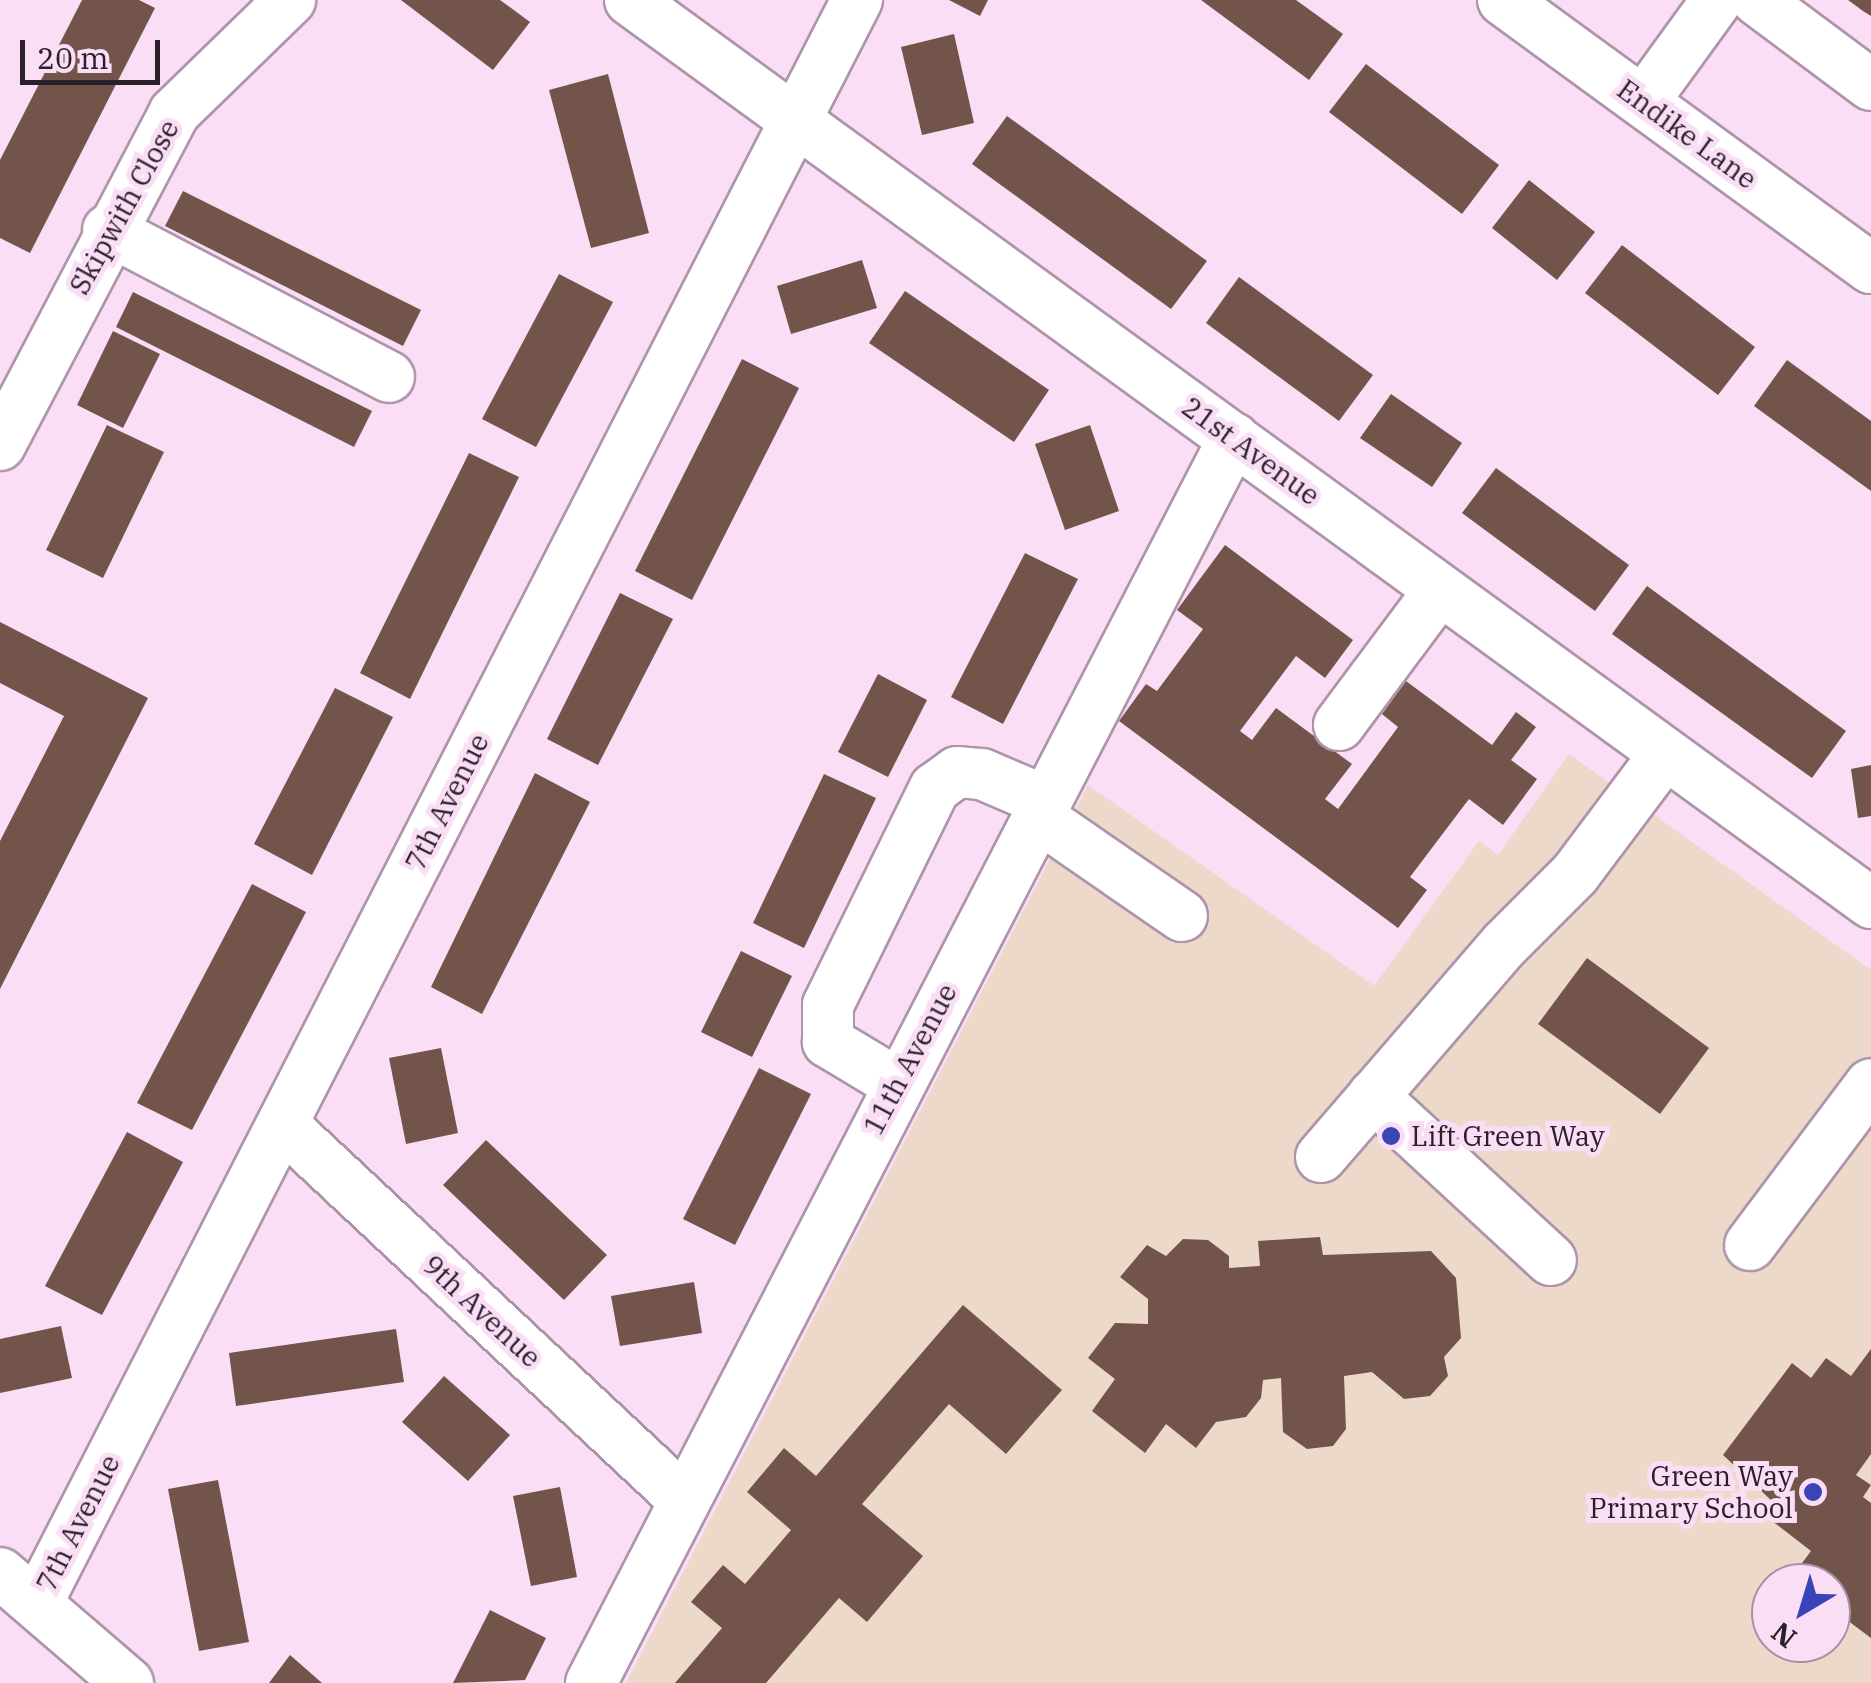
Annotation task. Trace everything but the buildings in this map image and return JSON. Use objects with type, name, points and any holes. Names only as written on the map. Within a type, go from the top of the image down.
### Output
[{"type":"street","name":"Skipwith Close","points":[[0,445],[108,230],[174,114],[290,0]]},
{"type":"street","name":"21st Avenue","points":[[630,0],[1871,904]]},
{"type":"street","name":"7th Avenue","points":[[18,1588],[282,1125],[857,0]]},
{"type":"street","name":"Endike Lane","points":[[1503,0],[1871,268]]},
{"type":"street","points":[[1642,102],[1716,0]]},
{"type":"street","points":[[1758,0],[1871,85]]},
{"type":"street","points":[[108,230],[389,378]]},
{"type":"street","name":"11th Avenue","points":[[591,1683],[682,1498],[1234,438]]},
{"type":"street","points":[[1339,725],[1440,591]]},
{"type":"street","points":[[1321,1157],[1505,944],[1576,874],[1665,754]]},
{"type":"street","points":[[898,1084],[828,1042],[828,1005],[934,788],[957,772],[982,774],[1041,809],[1182,916]]},
{"type":"street","points":[[1750,1245],[1871,1084]]},
{"type":"street","points":[[1373,1096],[1551,1260]]},
{"type":"street","name":"9th Avenue","points":[[282,1125],[682,1498]]},
{"type":"street","points":[[18,1588],[128,1683]]},
{"type":"shaded area","name":"Lift Green Way","points":[[1569,754],[1871,970],[1871,1683],[626,1683],[1088,785],[1374,986],[1479,841],[1498,855]]},
{"type":"place","name":"Lift Green Way","points":[[1391,1136]]},
{"type":"place","name":"Green Way Primary School","points":[[1813,1492]]}]
